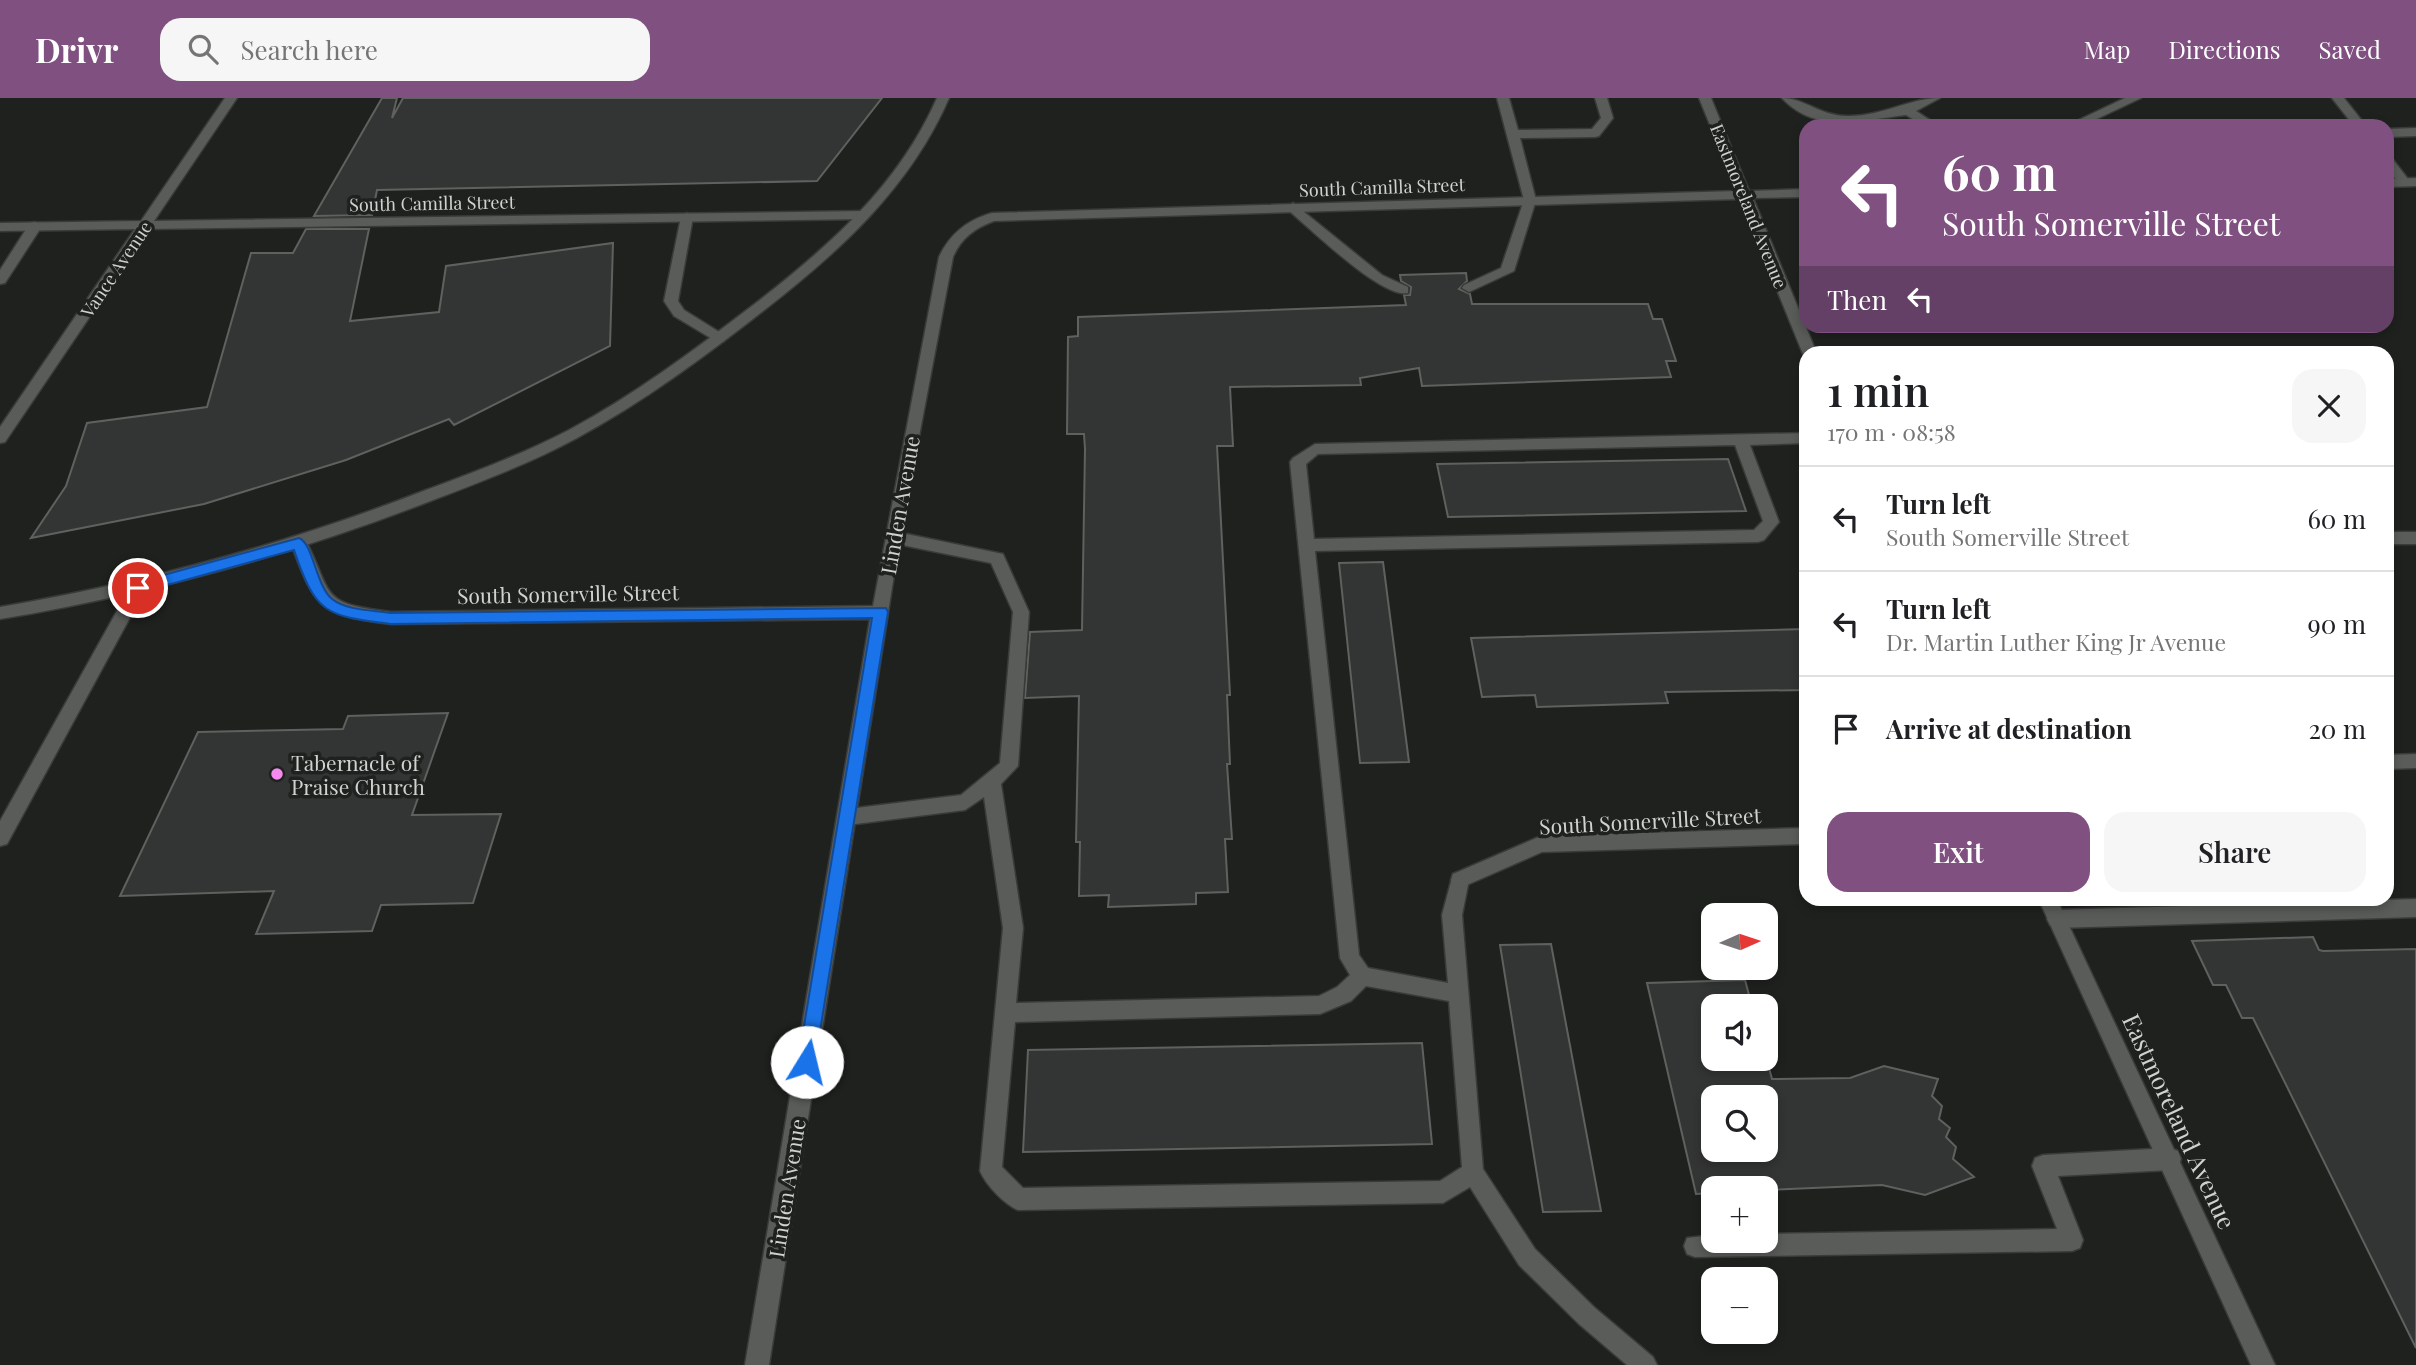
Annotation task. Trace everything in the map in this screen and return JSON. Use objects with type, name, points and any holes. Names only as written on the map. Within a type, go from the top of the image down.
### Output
[{"type":"street","name":"Vance Avenue","points":[[0,438],[231,98]]},
{"type":"street","points":[[0,613],[82,601],[138,588],[299,543],[423,498],[572,435],[658,384],[816,264],[864,215],[922,141],[943,98]]},
{"type":"street","points":[[1469,288],[1507,271],[1531,200],[1503,98]]},
{"type":"street","points":[[1514,134],[1595,133],[1607,118],[1601,98]]},
{"type":"street","name":"Eastmoreland Avenue","points":[[1705,98],[1799,328]]},
{"type":"street","points":[[1788,98],[1794,104],[1834,119]]},
{"type":"street","points":[[1877,119],[1934,98]]},
{"type":"street","points":[[2088,119],[2135,98]]},
{"type":"street","points":[[2338,98],[2354,119]]},
{"type":"street","points":[[1903,111],[1919,119]]},
{"type":"street","points":[[2394,133],[2416,132]]},
{"type":"street","points":[[2394,167],[2410,183]]},
{"type":"street","name":"South Camilla Street","points":[[963,231],[992,217],[1799,193]]},
{"type":"street","points":[[1293,207],[1377,278],[1403,290]]},
{"type":"street","name":"South Camilla Street","points":[[0,227],[864,215]]},
{"type":"street","points":[[687,217],[671,300],[679,313],[719,338]]},
{"type":"street","points":[[0,280],[35,226]]},
{"type":"street","name":"Linden Avenue","points":[[758,1365],[892,537],[946,257],[952,242],[963,231]]},
{"type":"street","points":[[1645,1365],[1587,1316],[1527,1258],[1473,1172],[1459,994],[1362,976],[1350,958],[1298,462],[1315,449],[1799,438]]},
{"type":"street","points":[[1307,545],[1758,536],[1771,522],[1741,440]]},
{"type":"street","points":[[848,817],[965,803],[1009,766],[1021,612],[997,558],[892,537]]},
{"type":"street","points":[[2394,538],[2416,538]]},
{"type":"street","name":"South Somerville Street","points":[[299,543],[314,587],[328,604],[365,615],[391,618],[880,612]]},
{"type":"street","points":[[0,838],[138,588]]},
{"type":"street","points":[[2394,762],[2416,761]]},
{"type":"street","points":[[991,780],[1013,928],[991,1171],[1018,1199],[1443,1192],[1473,1172]]},
{"type":"street","name":"South Somerville Street","points":[[1459,994],[1452,915],[1460,880],[1541,844],[1799,836]]},
{"type":"street","points":[[2053,909],[2416,908]]},
{"type":"street","name":"Eastmoreland Avenue","points":[[2053,909],[2263,1365]]},
{"type":"street","points":[[1006,1013],[1320,1005],[1344,994],[1362,976]]},
{"type":"street","points":[[1695,1246],[2072,1240],[2043,1166],[2170,1159]]},
{"type":"building","points":[[382,98],[397,98],[392,118],[403,98],[882,98],[817,181],[377,190],[372,215],[314,216]]},
{"type":"building","points":[[306,229],[369,229],[350,321],[439,312],[446,266],[613,243],[610,346],[454,425],[449,419],[346,460],[204,504],[31,538],[66,486],[87,423],[207,407],[251,253],[293,253]]},
{"type":"building","points":[[1466,273],[1467,281],[1459,289],[1470,294],[1472,304],[1648,304],[1653,319],[1662,319],[1676,361],[1666,361],[1671,377],[1422,386],[1419,368],[1360,378],[1361,385],[1230,387],[1233,446],[1217,446],[1230,695],[1227,695],[1230,764],[1227,764],[1232,839],[1225,839],[1228,892],[1196,893],[1196,904],[1108,907],[1109,895],[1079,896],[1080,842],[1076,842],[1079,696],[1025,698],[1030,632],[1082,630],[1084,434],[1067,434],[1068,337],[1078,336],[1078,317],[1406,305],[1404,295],[1410,295],[1411,287],[1401,281],[1400,275]]},
{"type":"building","points":[[1728,459],[1746,511],[1448,517],[1437,464]]},
{"type":"building","points":[[1383,562],[1409,762],[1360,763],[1339,563]]},
{"type":"building","points":[[1799,629],[1799,690],[1665,692],[1668,703],[1537,707],[1535,695],[1482,697],[1471,638]]},
{"type":"building","points":[[448,713],[412,815],[501,814],[473,903],[381,905],[372,931],[256,934],[274,891],[120,896],[198,732],[343,729],[348,716]]},
{"type":"building","points":[[2313,937],[2319,950],[2323,951],[2416,949],[2416,1348],[2253,1018],[2242,1018],[2226,985],[2213,985],[2192,941]]},
{"type":"building","points":[[1551,944],[1601,1211],[1543,1212],[1500,945]]},
{"type":"building","points":[[1745,980],[1749,994],[1701,994],[1701,1071],[1770,1071],[1772,1079],[1850,1078],[1884,1066],[1938,1079],[1932,1096],[1942,1106],[1939,1119],[1950,1128],[1946,1137],[1956,1147],[1953,1159],[1974,1177],[1925,1195],[1882,1185],[1778,1189],[1778,1176],[1701,1176],[1701,1194],[1696,1194],[1647,983]]},
{"type":"building","points":[[1422,1043],[1432,1144],[1023,1152],[1028,1050]]},
{"type":"place","name":"Tabernacle of Praise Church","points":[[277,774]]},
{"type":"route","points":[[138,588],[299,543],[314,587],[328,604],[353,614],[391,618],[880,612],[807,1062]]}]
